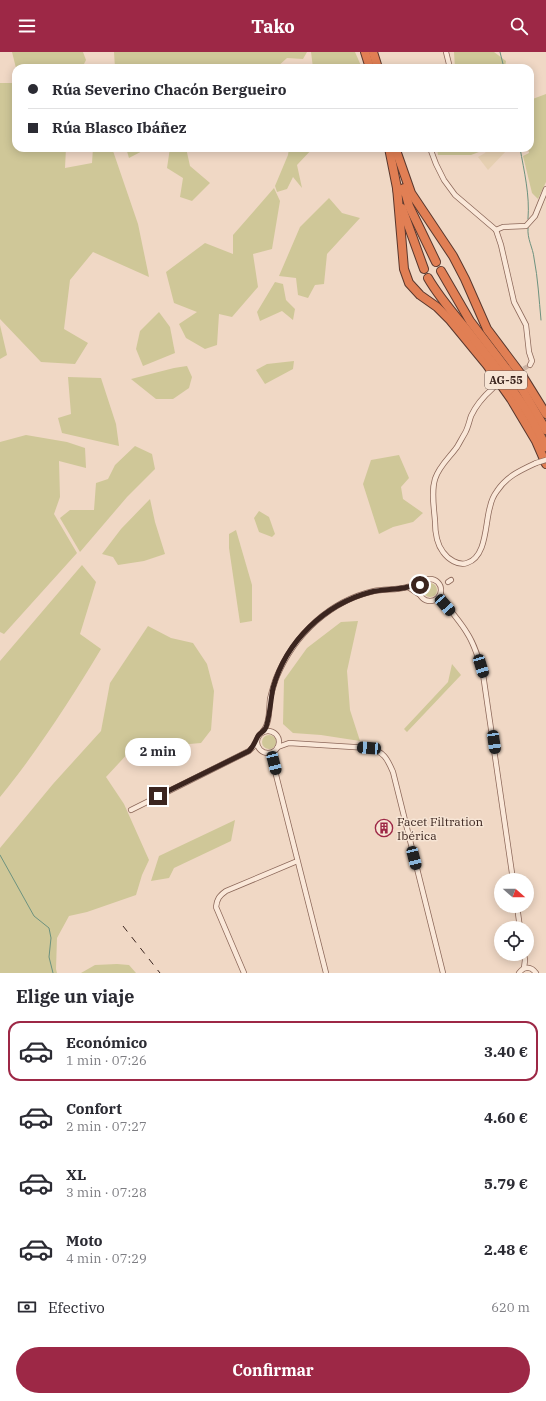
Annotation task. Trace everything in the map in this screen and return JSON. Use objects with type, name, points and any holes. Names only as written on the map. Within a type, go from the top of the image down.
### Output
[{"type":"highway","points":[[365,52],[369,64]]},
{"type":"highway","points":[[373,52],[377,64]]},
{"type":"highway","points":[[390,152],[401,203],[424,269]]},
{"type":"highway","points":[[397,152],[409,206],[436,262]]},
{"type":"highway","points":[[397,152],[411,194],[453,256],[487,329],[523,378],[546,414]]},
{"type":"highway","points":[[397,187],[404,269],[410,283],[420,295],[437,307],[450,320],[487,366],[511,399],[536,441],[546,464]]},
{"type":"highway","name":"AG-55","points":[[441,271],[470,321],[522,389],[546,430]]},
{"type":"highway","name":"AG-55","points":[[428,278],[444,302],[502,374],[519,398],[535,424],[546,447]]},
{"type":"street","points":[[446,52],[449,64]]},
{"type":"street","points":[[432,152],[444,180],[455,194],[496,230],[501,244],[514,302],[526,325],[532,361],[530,365]]},
{"type":"street","points":[[496,230],[503,227],[526,226],[535,216],[543,203],[546,189]]},
{"type":"street","points":[[493,388],[478,404],[471,416],[464,435],[435,478],[433,492],[437,542],[448,558],[460,564],[467,563],[478,554],[484,542],[490,507],[497,491],[506,479],[519,470],[546,460]]},
{"type":"street","points":[[131,810],[249,751],[255,745],[259,735],[268,722],[270,697],[284,660],[294,645],[312,624],[336,606],[360,595],[386,589],[408,587],[427,579],[436,580],[441,586],[441,594],[445,605]]},
{"type":"street","points":[[420,595],[419,588],[422,582]]},
{"type":"street","points":[[408,587],[429,601],[437,599],[441,594]]},
{"type":"street","points":[[437,599],[445,605],[468,633],[483,674],[512,873]]},
{"type":"street","points":[[268,722],[273,731],[289,743],[369,748],[381,752],[388,760],[393,772],[442,973]]},
{"type":"street","points":[[263,731],[273,731]]},
{"type":"street","points":[[278,748],[280,742],[279,737]]},
{"type":"street","points":[[257,740],[258,747],[274,763]]},
{"type":"street","points":[[249,751],[265,753],[274,752],[278,748],[289,743]]},
{"type":"street","points":[[274,752],[274,763],[326,973]]},
{"type":"street","points":[[244,973],[216,907],[217,900],[219,896],[226,891],[294,862]]},
{"type":"street","points":[[519,973],[524,968],[525,961]]},
{"type":"street","points":[[526,961],[530,968],[536,973]]},
{"type":"street","points":[[524,968],[530,968]]},
{"type":"shaded area","points":[[12,52],[83,52],[86,60],[84,64],[15,64]]},
{"type":"shaded area","points":[[114,52],[307,52],[303,59],[287,58],[280,64],[115,64]]},
{"type":"shaded area","points":[[311,52],[355,52],[360,64],[312,64]]},
{"type":"shaded area","points":[[454,52],[494,52],[506,61],[506,64],[455,64]]},
{"type":"shaded area","points":[[0,83],[12,83],[12,152],[66,152],[65,168],[92,163],[93,152],[113,152],[138,224],[149,277],[93,252],[70,280],[64,329],[88,343],[75,364],[41,362],[0,319]]},
{"type":"shaded area","points":[[546,94],[546,182],[538,199],[532,193],[523,156],[529,152],[534,152],[534,98]]},
{"type":"shaded area","points":[[127,152],[140,152],[129,158]]},
{"type":"shaded area","points":[[169,152],[187,152],[190,166],[210,183],[192,201],[180,197],[183,178],[167,168]]},
{"type":"shaded area","points":[[288,152],[309,152],[297,165],[302,188],[293,177],[287,189],[277,192],[275,186]]},
{"type":"shaded area","points":[[438,152],[479,152],[471,155],[438,155]]},
{"type":"shaded area","points":[[505,152],[488,170],[478,157],[485,153]]},
{"type":"shaded area","points":[[274,188],[280,201],[272,249],[253,254],[258,287],[232,317],[219,314],[217,345],[205,349],[186,338],[179,324],[197,312],[174,303],[166,272],[205,243],[233,254],[233,235]]},
{"type":"shaded area","points":[[329,198],[342,213],[360,218],[327,254],[324,284],[315,285],[308,298],[298,295],[296,278],[279,276],[300,227]]},
{"type":"shaded area","points":[[275,282],[283,284],[286,300],[295,309],[293,320],[282,311],[260,321],[257,312]]},
{"type":"shaded area","points":[[159,312],[170,327],[175,353],[143,366],[136,349],[140,331]]},
{"type":"shaded area","points":[[0,325],[7,355],[0,359]]},
{"type":"shaded area","points":[[294,361],[293,369],[265,384],[256,370],[267,364]]},
{"type":"shaded area","points":[[187,366],[192,377],[189,388],[173,399],[156,399],[131,379],[174,368]]},
{"type":"shaded area","points":[[68,377],[101,378],[116,424],[119,446],[62,433],[58,418],[71,414]]},
{"type":"shaded area","points":[[26,435],[67,442],[85,448],[86,468],[59,461],[60,497],[54,514],[77,553],[4,634],[0,632],[0,442]]},
{"type":"shaded area","points":[[135,446],[152,454],[155,469],[127,497],[80,552],[60,518],[70,510],[94,510],[96,483],[108,479],[115,465]]},
{"type":"shaded area","points":[[399,455],[409,478],[401,487],[403,499],[423,513],[413,522],[393,527],[379,534],[363,484],[371,460]]},
{"type":"shaded area","points":[[150,499],[155,522],[165,554],[144,561],[118,565],[113,557],[102,554],[121,529]]},
{"type":"shaded area","points":[[259,511],[269,517],[275,534],[272,537],[259,532],[254,518]]},
{"type":"shaded area","points":[[236,530],[252,585],[252,621],[240,623],[229,548],[229,534]]},
{"type":"shaded area","points":[[82,565],[96,582],[80,634],[101,649],[53,725],[0,797],[0,661]]},
{"type":"shaded area","points":[[430,583],[435,585],[437,590],[435,595],[430,597],[425,595],[423,590],[425,585]]},
{"type":"shaded area","points":[[358,621],[347,671],[350,710],[360,741],[321,735],[293,733],[283,724],[284,680],[307,648],[341,622]]},
{"type":"shaded area","points":[[148,626],[171,638],[193,643],[207,664],[214,691],[211,730],[201,743],[132,749],[106,777],[124,804],[149,860],[142,875],[136,895],[87,912],[69,916],[57,938],[57,973],[0,973],[0,848],[53,784],[101,731],[110,683]]},
{"type":"shaded area","points":[[452,664],[461,675],[407,732],[404,729],[448,682]]},
{"type":"shaded area","points":[[266,735],[272,735],[276,739],[276,745],[272,749],[266,749],[262,745],[262,739]]},
{"type":"shaded area","points":[[235,820],[231,841],[174,868],[169,878],[151,881],[159,856]]},
{"type":"shaded area","points":[[95,965],[129,965],[136,973],[81,973]]},
{"type":"waterway","points":[[500,52],[503,64]]},
{"type":"waterway","points":[[521,152],[527,192],[528,219]]},
{"type":"waterway","points":[[528,228],[528,236],[536,274],[541,320]]},
{"type":"waterway","points":[[0,855],[34,916],[49,928],[51,938],[49,957],[53,973]]},
{"type":"tunnel","points":[[518,372],[530,365]]},
{"type":"railway","points":[[123,926],[160,973]]},
{"type":"place","name":"Facet Filtration Ibérica","points":[[384,828]]},
{"type":"route","points":[[158,796],[249,751],[255,745],[258,736],[266,729],[270,697],[284,660],[302,634],[323,615],[336,606],[360,595],[386,589],[408,587],[422,582],[420,585]]}]
